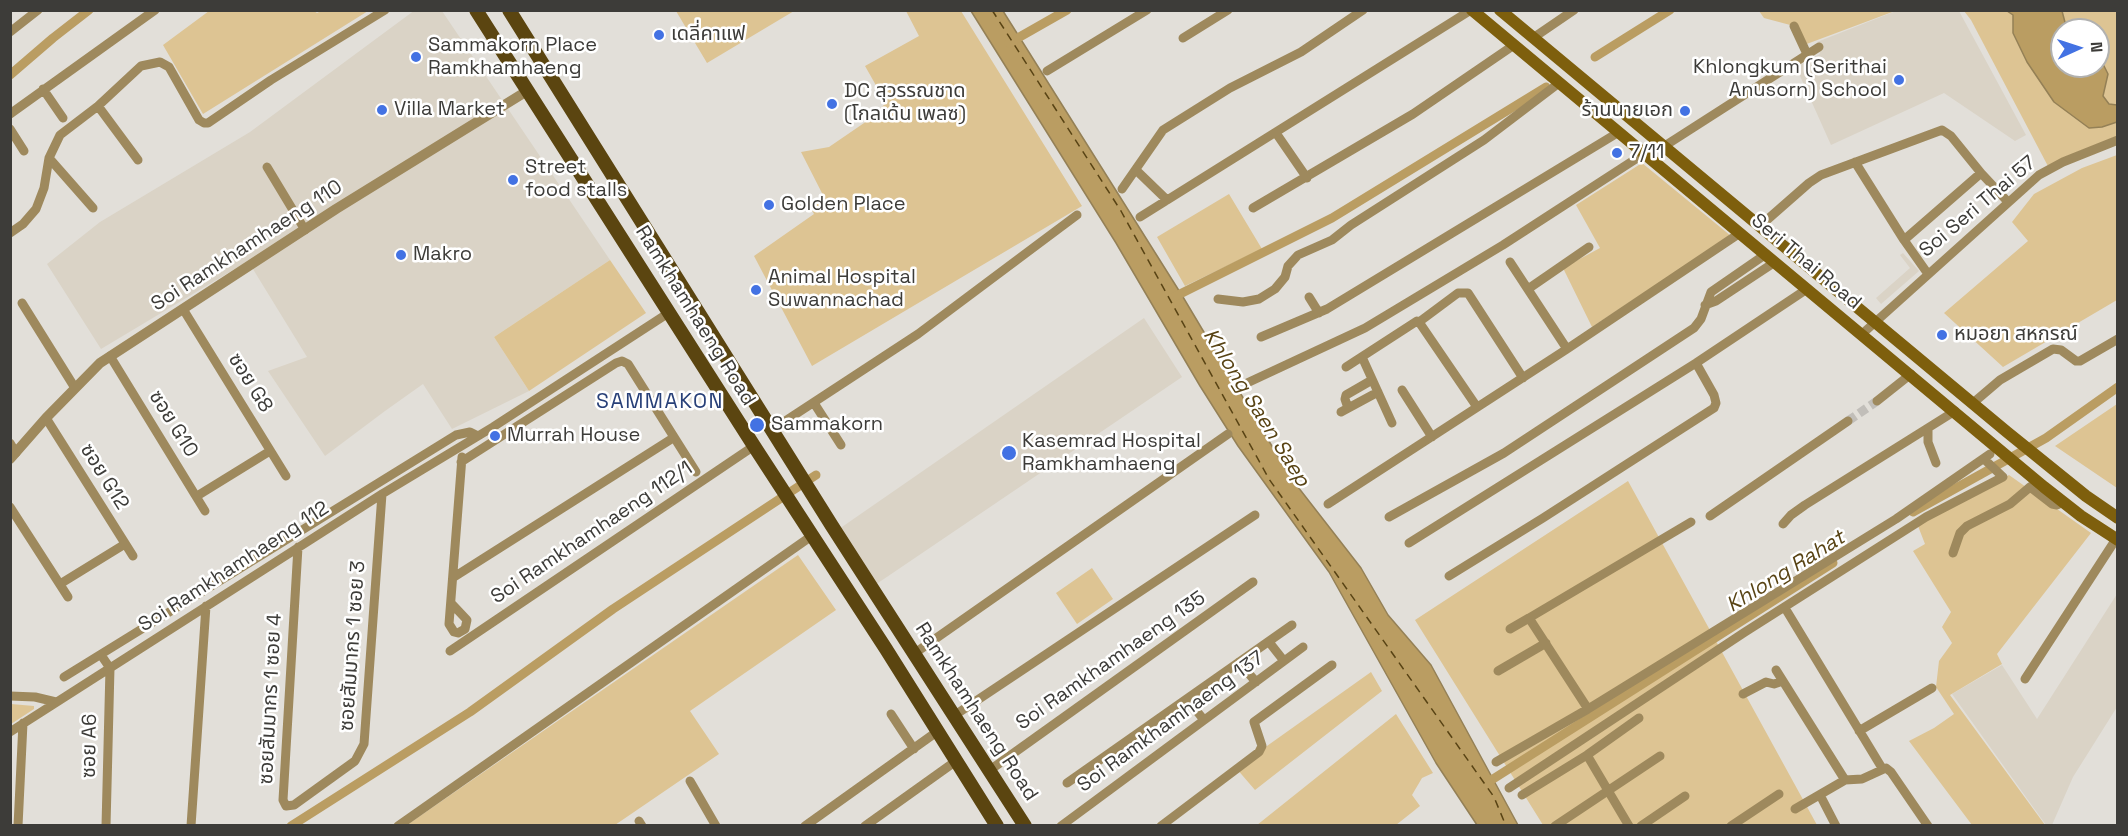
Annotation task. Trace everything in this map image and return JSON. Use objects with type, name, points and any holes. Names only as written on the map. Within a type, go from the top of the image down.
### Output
[{"type":"main road","name":"Ramkhamhaeng Road","points":[[476,10],[997,825]]},
{"type":"main road","name":"Ramkhamhaeng Road","points":[[509,10],[816,500],[1025,825]]},
{"type":"main road","name":"Seri Thai Road","points":[[1471,10],[1955,411],[1988,454],[2025,471],[2063,502],[2117,540]]},
{"type":"main road","name":"Seri Thai Road","points":[[1503,11],[1663,147],[2007,432],[2118,518]]},
{"type":"main road","points":[[570,158],[593,143]]},
{"type":"street","points":[[10,32],[38,10]]},
{"type":"street","points":[[10,114],[155,10]]},
{"type":"street","points":[[10,233],[23,224],[36,209],[44,188],[49,158],[60,135],[98,106],[141,66],[160,62],[169,67],[199,120],[208,123],[271,80],[385,10]]},
{"type":"street","points":[[1047,71],[1147,10]]},
{"type":"street","points":[[1183,38],[1228,10]]},
{"type":"street","points":[[1122,189],[1163,130],[1230,88],[1301,52],[1363,10]]},
{"type":"street","points":[[1140,217],[1471,10]]},
{"type":"street","points":[[1533,38],[1574,10]]},
{"type":"street","points":[[1794,26],[1807,54]]},
{"type":"street","points":[[1253,208],[1413,114],[1514,45]]},
{"type":"street","points":[[1663,147],[1819,48]]},
{"type":"street","points":[[1218,299],[1243,302],[1259,298],[1275,289],[1285,277],[1288,266],[1298,255],[1332,240],[1351,225],[1484,140],[1559,83]]},
{"type":"street","points":[[43,90],[63,118]]},
{"type":"street","name":"Soi Ramkhamhaeng 110","points":[[12,452],[100,363],[305,230],[527,91]]},
{"type":"street","points":[[98,106],[138,160]]},
{"type":"street","points":[[10,129],[24,151]]},
{"type":"street","points":[[1760,226],[1821,175],[1942,130],[1951,136],[2008,202]]},
{"type":"street","points":[[1261,337],[1319,313],[1619,132]]},
{"type":"street","points":[[1276,133],[1307,178]]},
{"type":"street","name":"Soi Seri Thai 57","points":[[1862,334],[2039,175],[2091,149],[2118,140]]},
{"type":"street","points":[[1247,383],[1365,328],[1503,245],[1645,153]]},
{"type":"street","points":[[49,158],[93,208]]},
{"type":"street","points":[[1855,162],[1928,274]]},
{"type":"street","points":[[267,167],[305,230]]},
{"type":"street","points":[[1136,170],[1167,200]]},
{"type":"street","points":[[1904,240],[1981,173]]},
{"type":"street","points":[[773,429],[918,334],[1077,215]]},
{"type":"street","points":[[1328,504],[1523,378],[1740,233]]},
{"type":"street","points":[[1528,290],[1589,247]]},
{"type":"street","points":[[1389,517],[1504,453],[1694,328],[1701,319],[1711,292],[1747,274],[1771,258]]},
{"type":"street","points":[[1510,262],[1567,349]]},
{"type":"street","points":[[1409,543],[1696,363],[1807,289]]},
{"type":"street","points":[[1346,367],[1417,321],[1419,322],[1458,292],[1468,293],[1523,378]]},
{"type":"street","points":[[1309,297],[1319,313]]},
{"type":"street","points":[[22,303],[75,388]]},
{"type":"street","name":"ซอย G8","points":[[183,309],[286,476]]},
{"type":"street","name":"Soi Ramkhamhaeng 112","points":[[10,732],[283,556],[478,436],[670,312]]},
{"type":"street","points":[[1419,322],[1477,407]]},
{"type":"street","points":[[1973,403],[2009,374],[2053,350],[2061,350],[2076,361],[2080,361],[2118,339]]},
{"type":"street","name":"ซอย G10","points":[[110,356],[205,511]]},
{"type":"street","points":[[1362,357],[1392,423]]},
{"type":"street","points":[[461,462],[622,361],[628,364],[696,472]]},
{"type":"street","points":[[1449,576],[1714,408],[1716,403],[1714,395],[1696,363]]},
{"type":"street","points":[[1878,401],[1911,374]]},
{"type":"street","points":[[1372,380],[1346,395],[1345,410],[1378,392]]},
{"type":"street","points":[[1402,390],[1432,437]]},
{"type":"street","points":[[814,403],[841,445]]},
{"type":"street","points":[[1783,524],[1805,505],[1955,411]]},
{"type":"street","name":"ซอย G12","points":[[46,418],[133,556]]},
{"type":"street","points":[[1710,516],[1848,421]]},
{"type":"street","points":[[1928,429],[1928,442],[1936,463]]},
{"type":"street","name":"Soi Ramkhamhaeng 112","points":[[64,678],[275,545],[456,435],[470,432],[478,436]]},
{"type":"street","points":[[915,653],[1228,434]]},
{"type":"street","points":[[453,577],[673,438]]},
{"type":"street","points":[[451,603],[462,446]]},
{"type":"street","name":"Soi Ramkhamhaeng 112/1","points":[[450,651],[754,446]]},
{"type":"street","points":[[197,496],[270,451]]},
{"type":"street","points":[[1496,762],[1588,709],[1896,519],[1988,454],[2003,477],[1926,517],[1785,608],[1744,630],[1509,788]]},
{"type":"street","points":[[390,474],[398,484]]},
{"type":"street","points":[[1953,553],[1960,533],[1966,526],[2010,504],[2030,487],[2052,504],[2057,505],[2063,502]]},
{"type":"street","name":"ซอยสัมมากร 1 ซอย 3","points":[[325,783],[356,761],[364,744],[382,494]]},
{"type":"street","points":[[10,507],[68,597]]},
{"type":"street","points":[[955,715],[1255,515]]},
{"type":"street","points":[[1509,629],[1691,522]]},
{"type":"street","points":[[398,825],[813,535]]},
{"type":"street","points":[[2025,679],[2117,540]]},
{"type":"street","points":[[60,584],[125,544]]},
{"type":"street","points":[[275,545],[283,556]]},
{"type":"street","name":"ซอยสัมมากร 1 ซอย 4","points":[[298,547],[283,800],[286,806],[294,805],[325,783]]},
{"type":"street","name":"Soi Ramkhamhaeng 135","points":[[990,770],[1253,582]]},
{"type":"street","points":[[191,825],[206,606]]},
{"type":"street","points":[[1785,608],[1859,731],[1928,825]]},
{"type":"street","points":[[1529,618],[1588,709]]},
{"type":"street","points":[[1736,618],[1744,630]]},
{"type":"street","points":[[1067,783],[1292,625]]},
{"type":"street","points":[[1269,642],[1284,661]]},
{"type":"street","points":[[1498,671],[1546,644]]},
{"type":"street","name":"Soi Ramkhamhaeng 137","points":[[1061,825],[1303,647]]},
{"type":"street","points":[[101,655],[110,668]]},
{"type":"street","points":[[1239,662],[1256,682]]},
{"type":"street","points":[[1161,825],[1260,752],[1262,746],[1254,722],[1332,665]]},
{"type":"street","name":"ซอย A6","points":[[106,825],[110,668]]},
{"type":"street","points":[[1776,670],[1845,780]]},
{"type":"street","points":[[1743,694],[1766,682],[1774,684],[1783,681]]},
{"type":"street","points":[[1859,731],[1932,688]]},
{"type":"street","points":[[10,696],[35,697],[56,702]]},
{"type":"street","points":[[1187,699],[1204,720]]},
{"type":"street","points":[[891,714],[914,749]]},
{"type":"street","points":[[1522,795],[1587,755],[1639,718]]},
{"type":"street","points":[[18,825],[23,723]]},
{"type":"street","points":[[805,825],[938,731]]},
{"type":"street","points":[[1587,755],[1629,825]]},
{"type":"street","points":[[1556,825],[1566,822],[1608,789],[1660,756]]},
{"type":"street","points":[[865,825],[956,761]]},
{"type":"street","points":[[1795,809],[1845,780],[1862,779],[1887,770]]},
{"type":"street","points":[[690,781],[716,825]]},
{"type":"street","points":[[1071,825],[1115,792]]},
{"type":"street","points":[[1731,825],[1779,794]]},
{"type":"street","points":[[1820,795],[1836,825]]},
{"type":"street","points":[[1641,825],[1684,796]]},
{"type":"shaded area","points":[[415,10],[442,11],[610,260],[494,337],[529,391],[452,429],[423,384],[325,456],[268,371],[307,357],[248,261],[101,349],[47,264],[100,222],[250,132]]},
{"type":"shaded area","points":[[209,11],[314,11],[317,13],[321,11],[368,11],[203,114],[163,45]]},
{"type":"shaded area","points":[[676,11],[794,11],[707,63]]},
{"type":"shaded area","points":[[906,11],[961,11],[1082,206],[812,366],[754,256],[814,214],[810,207],[824,197],[801,152],[829,147],[867,121],[886,103],[865,66],[919,36]]},
{"type":"shaded area","points":[[971,11],[1003,11],[1183,297],[1291,478],[1361,568],[1388,615],[1431,665],[1518,825],[1477,825],[1436,763],[1329,572],[1238,446],[1116,243]]},
{"type":"shaded area","points":[[1759,11],[1895,11],[1804,45],[1794,26],[1764,18]]},
{"type":"shaded area","name":"Khlongkum (Serithai Anusorn) School","points":[[1896,11],[1959,11],[2026,135],[2015,141],[1944,93],[1831,145],[1796,67],[1820,54],[1817,42]]},
{"type":"shaded area","points":[[1964,11],[2117,11],[2117,145],[2050,170],[1971,20]]},
{"type":"shaded area","points":[[2007,11],[2062,11],[2064,18],[2050,18],[2050,78],[2107,78],[2103,96],[2109,104],[2117,105],[2117,122],[2089,128],[2054,102],[2027,62],[2013,33],[2013,15]]},
{"type":"shaded area","points":[[2117,155],[2117,300],[2003,367],[1944,313],[2028,241],[2012,222],[2034,194],[2082,168]]},
{"type":"shaded area","points":[[1642,163],[1731,236],[1592,327],[1563,268],[1600,248],[1576,205]]},
{"type":"shaded area","points":[[1229,194],[1262,249],[1185,286],[1157,237]]},
{"type":"shaded area","points":[[1903,253],[1919,271],[1881,304],[1876,298],[1910,268],[1900,255]]},
{"type":"shaded area","points":[[610,260],[646,313],[529,391],[494,337]]},
{"type":"shaded area","name":"Kasemrad Hospital Ramkhamhaeng","points":[[1144,318],[1182,377],[875,585],[839,529]]},
{"type":"shaded area","points":[[2117,404],[2117,488],[2055,446]]},
{"type":"shaded area","points":[[2009,475],[2091,533],[1997,654],[2002,664],[1950,695],[2045,825],[1972,825],[1909,741],[1954,714],[1936,687],[1939,661],[1952,643],[1942,627],[1951,612],[1913,551],[1925,544],[1918,526],[1950,505]]},
{"type":"shaded area","points":[[1628,481],[1817,825],[1543,825],[1415,620]]},
{"type":"shaded area","points":[[798,555],[836,610],[690,711],[719,754],[615,825],[407,825]]},
{"type":"shaded area","points":[[1092,568],[1113,599],[1077,624],[1056,593]]},
{"type":"shaded area","points":[[2117,594],[2117,707],[2073,777],[2052,825],[2046,825],[1952,694],[2002,665],[2037,719]]},
{"type":"shaded area","points":[[1371,672],[1382,691],[1255,790],[1236,768]]},
{"type":"shaded area","points":[[11,704],[34,706],[34,709],[11,724]]},
{"type":"shaded area","points":[[1396,714],[1433,773],[1422,778],[1412,795],[1420,806],[1396,825],[1257,825]]},
{"type":"waterway","points":[[10,75],[89,10]]},
{"type":"waterway","points":[[1009,43],[1067,10]]},
{"type":"waterway","points":[[1595,57],[1670,10]]},
{"type":"waterway","points":[[1172,298],[1332,218],[1546,87]]},
{"type":"waterway","name":"Khlong Rahat","points":[[1913,512],[2046,438],[2118,387]]},
{"type":"waterway","points":[[291,826],[470,712],[613,609],[816,475]]},
{"type":"waterway","name":"Khlong Rahat","points":[[1482,786],[1833,563]]},
{"type":"ferry route","points":[[992,10],[1121,211],[1269,479],[1494,797],[1506,826]]},
{"type":"tunnel","points":[[1848,421],[1877,401]]},
{"type":"place","name":"เดลี่คาแฟ","points":[[659,35]]},
{"type":"place","name":"Sammakorn Place Ramkhamhaeng","points":[[416,57]]},
{"type":"place","name":"Khlongkum (Serithai Anusorn) School","points":[[1899,80]]},
{"type":"place","name":"DC สุวรรณชาด (โกลเด้น เพลซ)","points":[[832,104]]},
{"type":"place","name":"Villa Market","points":[[382,110]]},
{"type":"place","name":"ร้านนายเอก","points":[[1685,111]]},
{"type":"place","name":"7/11","points":[[1617,153]]},
{"type":"place","name":"Street food stalls","points":[[513,180]]},
{"type":"place","name":"Golden Place","points":[[769,205]]},
{"type":"place","name":"Makro","points":[[401,255]]},
{"type":"place","name":"Animal Hospital Suwannachad","points":[[756,290]]},
{"type":"place","name":"หมอยา สหกรณ์","points":[[1942,335]]},
{"type":"place","name":"Sammakorn","points":[[757,425]]},
{"type":"place","name":"Murrah House","points":[[495,436]]},
{"type":"place","name":"Kasemrad Hospital Ramkhamhaeng","points":[[1009,453]]},
{"type":"district","name":"SAMMAKON","points":[[660,402]]},
{"type":"water label","name":"Khlong Saen Saep","points":[[1256,408]]}]
